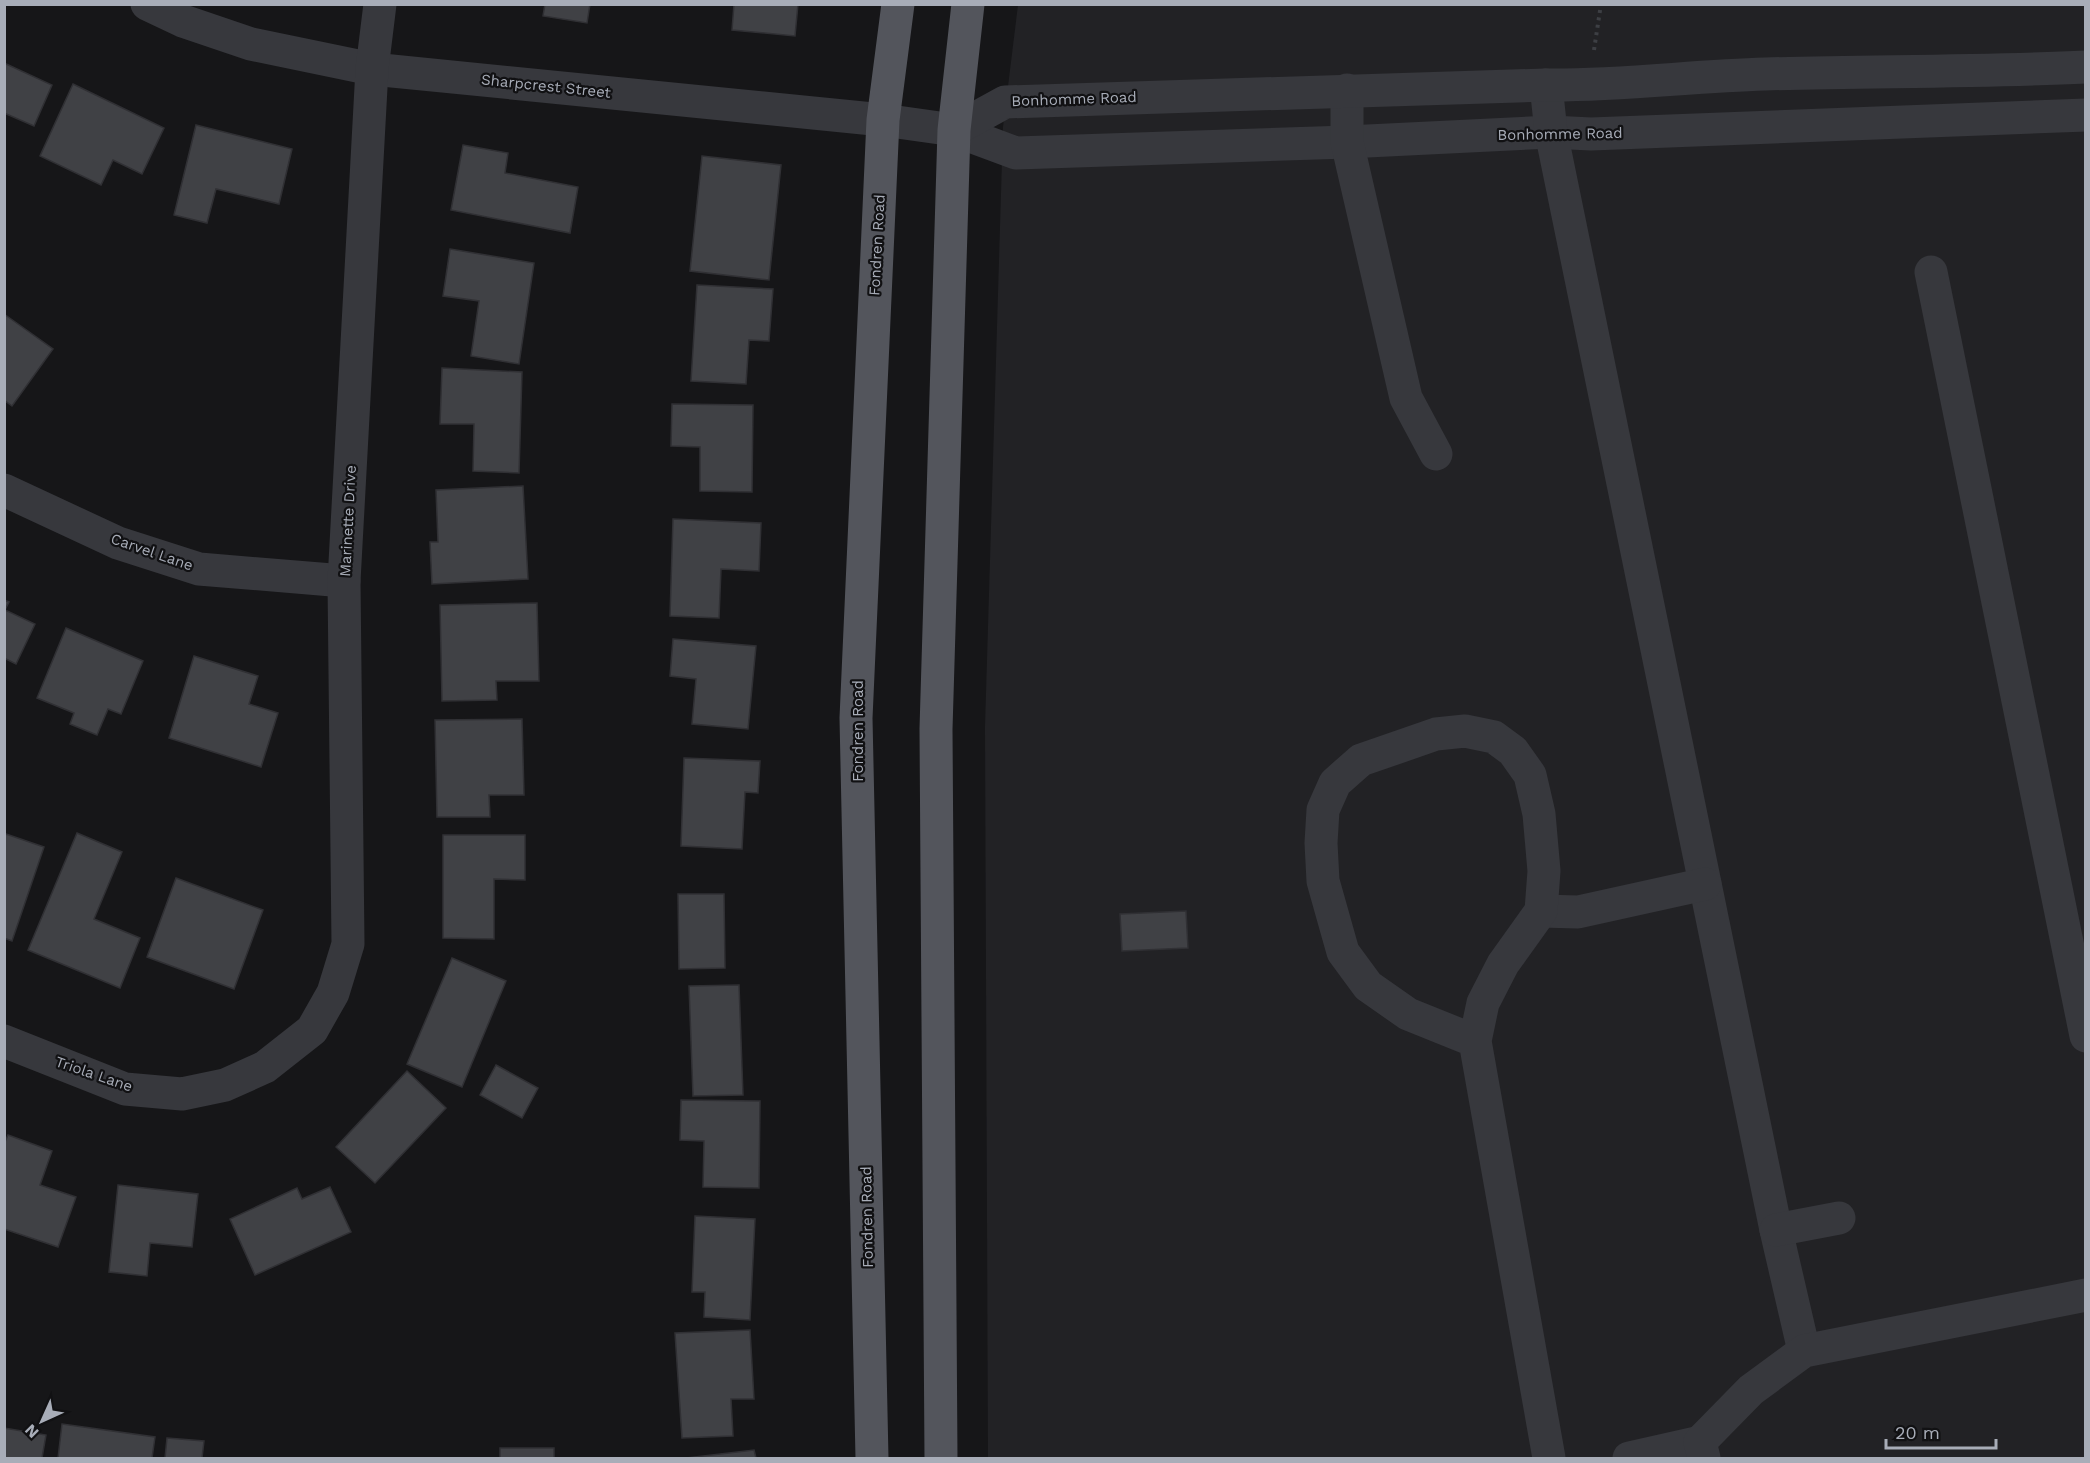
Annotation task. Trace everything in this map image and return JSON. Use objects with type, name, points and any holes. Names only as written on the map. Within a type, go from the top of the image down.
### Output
[{"type":"main road","name":"Fondren Road","points":[[872,1458],[856,718],[883,120],[897,4]]},
{"type":"main road","points":[[941,1458],[936,729],[954,130],[968,4]]},
{"type":"street","name":"Sharpcrest Street","points":[[147,4],[183,21],[251,44],[372,69],[883,120],[954,130]]},
{"type":"street","name":"Marinette Drive","points":[[312,1030],[333,993],[348,944],[344,581],[372,69],[380,4]]},
{"type":"street","name":"Bonhomme Road","points":[[954,130],[1005,102],[1347,90],[1588,86],[1763,74],[2085,67]]},
{"type":"street","points":[[1546,85],[1551,132],[1776,1230],[1804,1351]]},
{"type":"street","points":[[1347,90],[1347,142],[1406,398],[1436,454]]},
{"type":"street","name":"Bonhomme Road","points":[[954,130],[1016,153],[1347,142],[1551,132],[1590,134],[2085,115]]},
{"type":"street","points":[[1931,272],[2085,1036]]},
{"type":"street","name":"Carvel Lane","points":[[4,490],[118,543],[199,569],[344,581]]},
{"type":"street","points":[[1475,1041],[1408,1014],[1368,986],[1343,952],[1323,881],[1321,843],[1323,810],[1335,783],[1361,760],[1436,734],[1465,731],[1494,737],[1513,751],[1530,775],[1539,814],[1544,871],[1541,911],[1503,964],[1483,1003],[1475,1041],[1550,1458]]},
{"type":"street","points":[[1541,911],[1578,912],[1705,884]]},
{"type":"street","name":"Triola Lane","points":[[4,1041],[125,1089],[182,1094],[225,1085],[265,1067],[312,1030]]},
{"type":"street","points":[[1776,1230],[1839,1218]]},
{"type":"street","points":[[1629,1458],[1702,1450],[1751,1390],[1804,1351],[2085,1295]]},
{"type":"shaded area","points":[[1018,5],[2085,5],[2085,1458],[988,1458],[985,727],[1003,127]]},
{"type":"building","points":[[545,4],[590,4],[587,23],[543,16]]},
{"type":"building","points":[[734,4],[798,4],[795,36],[732,30]]},
{"type":"building","points":[[4,63],[52,85],[34,126],[4,113]]},
{"type":"building","points":[[73,84],[164,128],[142,174],[113,160],[101,185],[40,156]]},
{"type":"building","points":[[196,125],[292,149],[279,204],[216,189],[207,223],[174,215]]},
{"type":"building","points":[[463,145],[508,153],[505,173],[578,187],[570,233],[451,210]]},
{"type":"building","points":[[702,156],[781,165],[769,280],[690,271]]},
{"type":"building","points":[[450,249],[534,263],[519,364],[471,356],[479,301],[443,296]]},
{"type":"building","points":[[697,285],[773,289],[769,341],[749,340],[746,384],[691,381]]},
{"type":"building","points":[[4,314],[53,349],[12,406],[4,400]]},
{"type":"building","points":[[442,368],[522,372],[519,473],[473,471],[474,424],[440,424]]},
{"type":"building","points":[[672,404],[753,405],[752,492],[700,491],[700,447],[671,446]]},
{"type":"building","points":[[523,486],[528,579],[432,584],[430,542],[438,542],[436,490]]},
{"type":"building","points":[[673,519],[761,523],[759,571],[721,569],[719,618],[670,616]]},
{"type":"building","points":[[4,600],[9,602],[5,610],[35,624],[16,664],[4,658]]},
{"type":"building","points":[[537,603],[539,681],[496,681],[497,700],[442,701],[440,605]]},
{"type":"building","points":[[66,628],[143,661],[121,714],[108,709],[97,735],[70,724],[74,713],[37,698]]},
{"type":"building","points":[[673,639],[756,646],[748,729],[692,724],[696,679],[670,676]]},
{"type":"building","points":[[194,656],[258,676],[249,704],[278,713],[261,767],[169,738]]},
{"type":"building","points":[[522,719],[524,795],[489,795],[490,817],[437,817],[435,720]]},
{"type":"building","points":[[684,758],[760,761],[758,793],[745,792],[742,849],[681,846]]},
{"type":"building","points":[[77,833],[122,852],[94,919],[140,938],[120,988],[28,950]]},
{"type":"building","points":[[6,834],[44,847],[12,941],[4,938],[4,839]]},
{"type":"building","points":[[443,835],[525,835],[525,880],[494,879],[494,939],[443,938]]},
{"type":"building","points":[[176,878],[263,910],[234,989],[147,957]]},
{"type":"building","points":[[678,894],[724,894],[725,968],[679,969]]},
{"type":"building","points":[[1186,911],[1188,948],[1122,951],[1120,914]]},
{"type":"building","points":[[452,958],[506,981],[462,1087],[407,1064]]},
{"type":"building","points":[[739,985],[743,1095],[693,1096],[689,986]]},
{"type":"building","points":[[496,1065],[538,1088],[522,1118],[480,1095]]},
{"type":"building","points":[[407,1071],[446,1108],[375,1183],[336,1147]]},
{"type":"building","points":[[681,1100],[760,1101],[759,1188],[703,1187],[704,1141],[680,1140]]},
{"type":"building","points":[[8,1135],[52,1151],[40,1185],[76,1197],[58,1247],[4,1229],[4,1144]]},
{"type":"building","points":[[118,1185],[198,1194],[192,1247],[150,1243],[147,1276],[109,1272]]},
{"type":"building","points":[[330,1187],[351,1232],[255,1275],[230,1219],[297,1188],[302,1199]]},
{"type":"building","points":[[695,1216],[755,1219],[750,1320],[704,1317],[705,1292],[692,1292]]},
{"type":"building","points":[[750,1330],[754,1399],[731,1399],[733,1436],[682,1438],[675,1333]]},
{"type":"building","points":[[62,1424],[155,1437],[152,1458],[58,1458]]},
{"type":"building","points":[[4,1428],[46,1435],[42,1458],[4,1458]]},
{"type":"building","points":[[167,1438],[204,1441],[202,1458],[165,1458]]},
{"type":"building","points":[[500,1448],[554,1448],[554,1458],[500,1458]]},
{"type":"building","points":[[754,1450],[756,1458],[686,1458]]}]
